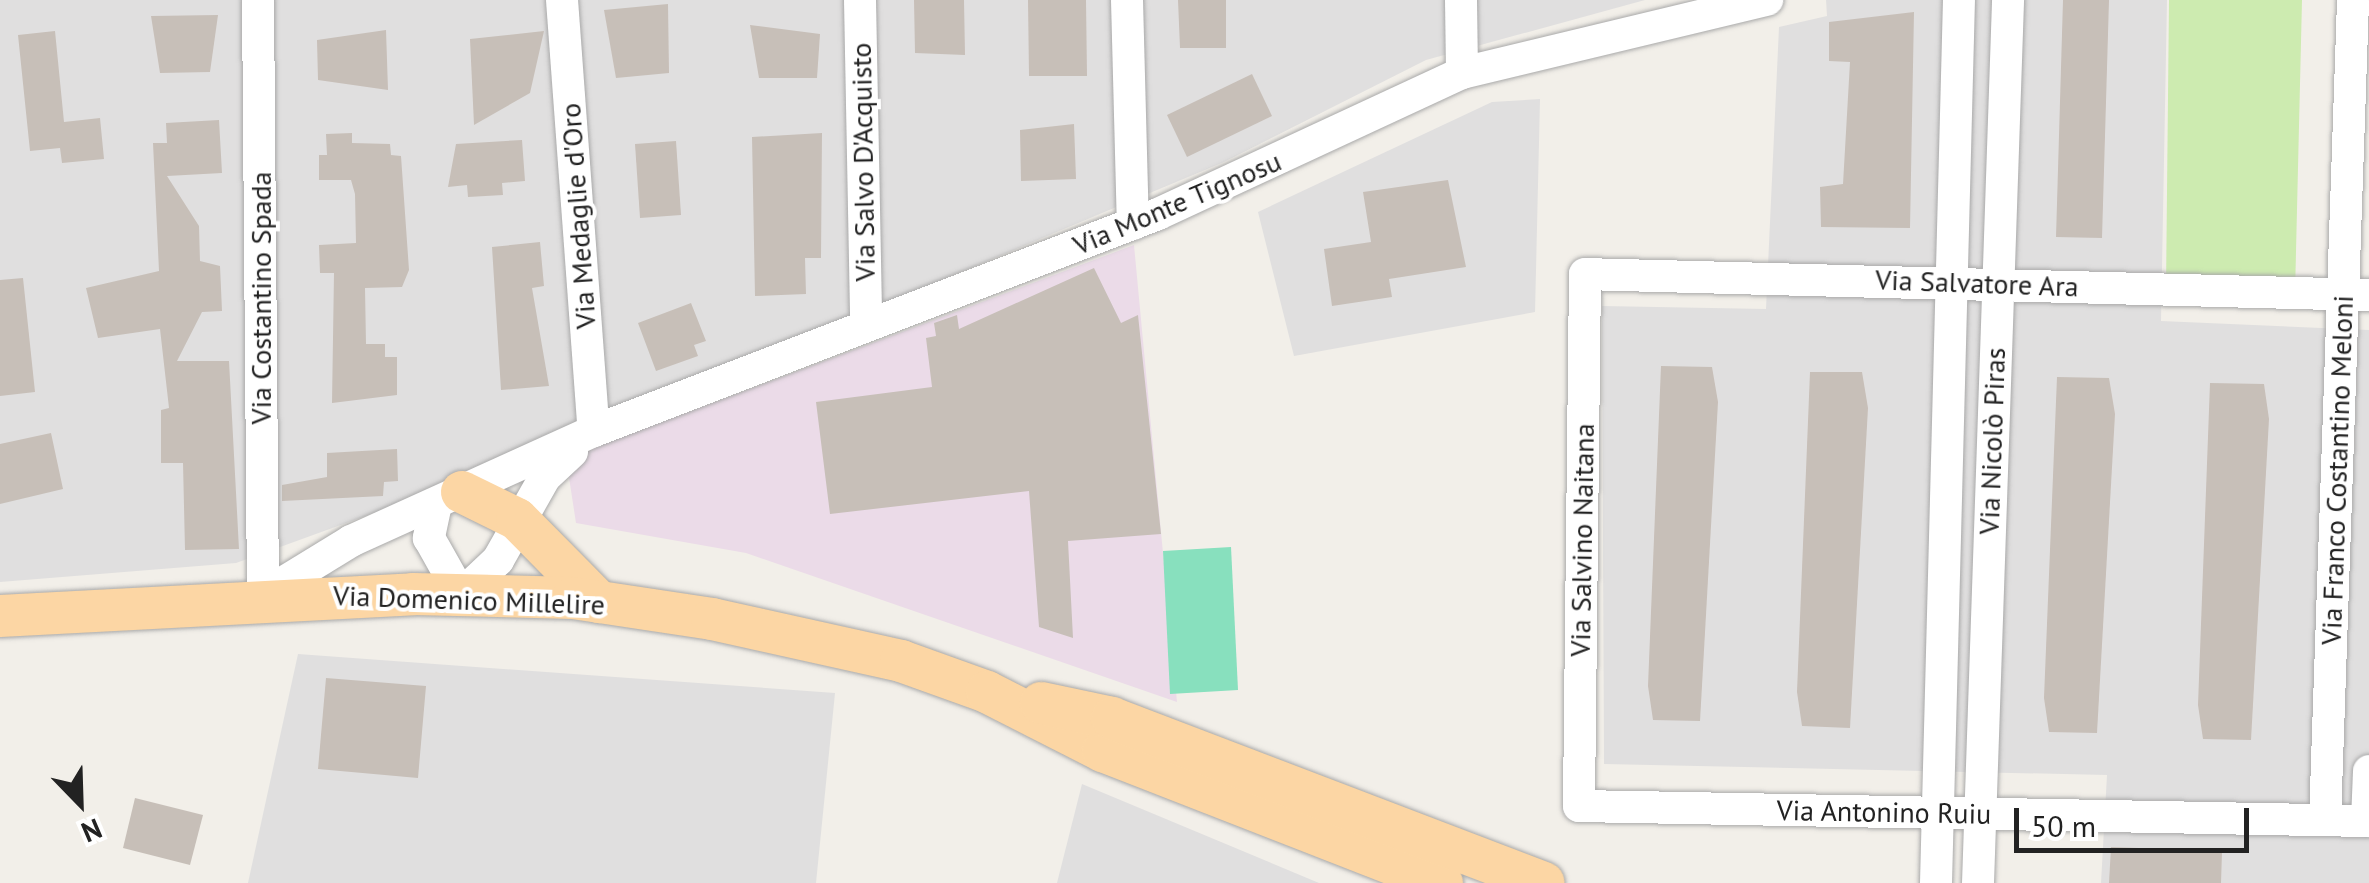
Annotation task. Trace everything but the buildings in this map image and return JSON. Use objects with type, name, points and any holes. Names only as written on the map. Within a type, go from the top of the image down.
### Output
[{"type":"main road","points":[[449,498],[517,519],[599,602]]},
{"type":"main road","name":"Via Domenico Millelire","points":[[0,616],[263,595],[461,595],[599,602],[902,661],[987,692]]},
{"type":"main road","points":[[987,692],[1103,751],[1442,883]]},
{"type":"main road","points":[[987,692],[1112,718],[1543,883]]},
{"type":"street","name":"Via Costantino Spada","points":[[258,0],[263,595]]},
{"type":"street","name":"Via Medaglie d'Oro","points":[[562,0],[594,432]]},
{"type":"street","name":"Via Salvo D'Acquisto","points":[[860,0],[866,324]]},
{"type":"street","points":[[1127,0],[1133,224]]},
{"type":"street","points":[[1461,0],[1462,73]]},
{"type":"street","name":"Via Monte Tignosu","points":[[263,595],[350,541],[594,432],[1133,224],[1462,73],[1767,0]]},
{"type":"street","name":"Via Nicolò Piras","points":[[1936,883],[1959,0]]},
{"type":"street","name":"Via Nicolò Piras","points":[[1978,883],[2008,0]]},
{"type":"street","name":"Via Franco Costantino Meloni","points":[[2324,820],[2356,305],[2353,0]]},
{"type":"street","name":"Via Salvatore Ara","points":[[1585,282],[2356,305]]},
{"type":"street","name":"Via Salvino Naitana","points":[[1579,806],[1585,282]]},
{"type":"street","name":"Via Monte Tignosu","points":[[461,595],[498,560],[517,519],[545,476],[594,432]]},
{"type":"street","points":[[449,498],[429,538],[461,595]]},
{"type":"street","points":[[2368,821],[2369,771]]},
{"type":"street","name":"Via Antonino Ruiu","points":[[1579,806],[2368,821]]},
{"type":"shaded area","points":[[0,0],[1645,0],[1426,60],[1224,162],[459,482],[236,563],[0,582]]},
{"type":"shaded area","points":[[1826,0],[2167,0],[2161,321],[2369,330],[2369,883],[2101,883],[2107,775],[1604,764],[1602,306],[1766,309],[1779,27],[1827,16]]},
{"type":"shaded area","points":[[1540,99],[1535,312],[1294,356],[1258,212],[1492,102]]},
{"type":"shaded area","points":[[1134,245],[1177,702],[746,553],[576,523],[566,458]]},
{"type":"shaded area","points":[[298,654],[835,693],[816,883],[248,883]]},
{"type":"shaded area","points":[[1082,784],[1319,883],[1057,883]]},
{"type":"green space","points":[[2169,0],[2302,0],[2295,294],[2166,290]]},
{"type":"green space","points":[[1231,547],[1238,690],[1170,694],[1163,551]]}]
